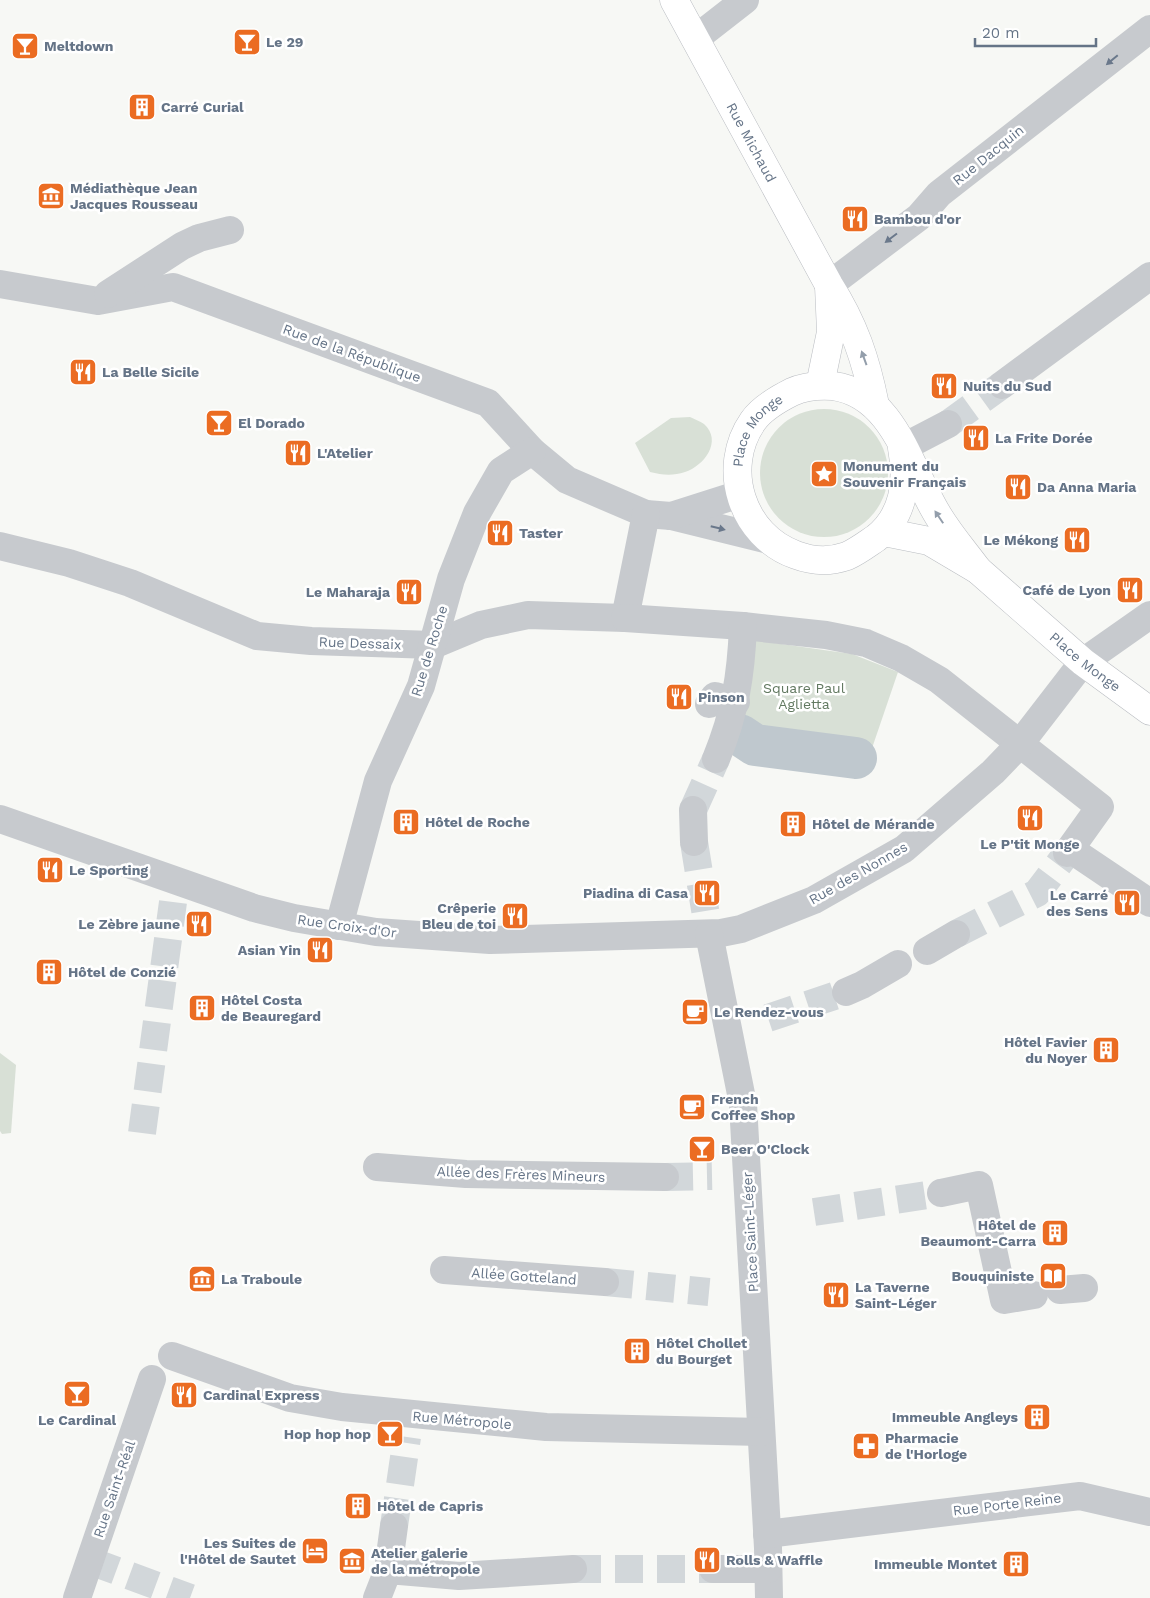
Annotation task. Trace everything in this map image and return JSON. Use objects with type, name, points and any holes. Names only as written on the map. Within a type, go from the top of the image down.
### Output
[{"type":"main road","name":"Rue Michaud","points":[[674,0],[829,285],[847,313],[867,365],[875,405]]},
{"type":"main road","name":"Rue Michaud","points":[[820,385],[831,332],[829,285]]},
{"type":"main road","name":"Place Monge","points":[[902,448],[907,472],[903,496],[897,510],[884,532],[862,548],[846,556],[826,560],[808,559],[789,552],[769,540],[754,525],[744,509],[740,494],[738,453],[754,420],[783,396],[800,388],[820,385],[840,387],[858,394],[875,405],[887,419],[936,513],[978,570]]},
{"type":"main road","name":"Place Monge","points":[[884,532],[929,541],[978,570],[1083,662],[1150,711]]},
{"type":"street","points":[[695,39],[745,0]]},
{"type":"street","name":"Rue Dacquin","points":[[829,285],[919,217],[939,194],[1150,29]]},
{"type":"street","points":[[98,301],[182,246],[199,238],[230,230]]},
{"type":"street","points":[[1002,385],[1150,276]]},
{"type":"street","name":"Rue de la République","points":[[0,284],[98,301],[173,288],[488,404],[532,451],[567,480],[659,515],[769,540]]},
{"type":"street","points":[[902,448],[948,424]]},
{"type":"street","name":"Rue de Roche","points":[[338,926],[378,781],[421,686],[451,579],[477,513],[501,471],[532,451]]},
{"type":"street","points":[[625,618],[659,515],[740,494]]},
{"type":"street","name":"Rue Dessaix","points":[[0,546],[69,563],[130,584],[258,636],[311,641],[433,645],[481,625],[528,615],[625,618],[743,626],[826,635],[866,643],[901,658],[939,680],[1100,807],[1068,851],[1150,903]]},
{"type":"street","name":"Rue des Nonnes","points":[[709,934],[741,929],[814,900],[904,849],[993,772],[1019,745],[1083,662],[1150,615]]},
{"type":"street","points":[[716,759],[730,725],[736,702],[743,626]]},
{"type":"street","points":[[709,704],[715,696],[736,702]]},
{"type":"street","points":[[693,810],[694,842]]},
{"type":"street","name":"Rue Croix-d'Or","points":[[0,819],[254,908],[338,926],[376,932],[490,940],[709,934]]},
{"type":"street","name":"Place Saint-Léger","points":[[709,934],[743,1104],[762,1432],[769,1598]]},
{"type":"street","points":[[927,951],[956,934]]},
{"type":"street","points":[[846,992],[898,964]]},
{"type":"street","name":"Allée des Frères Mineurs","points":[[377,1167],[466,1174],[666,1177]]},
{"type":"street","points":[[941,1193],[979,1185],[1004,1300],[1060,1291]]},
{"type":"street","name":"Allée Gotteland","points":[[444,1270],[605,1282]]},
{"type":"street","name":"Rue Métropole","points":[[172,1356],[290,1398],[342,1407],[409,1426],[762,1432]]},
{"type":"street","name":"Rue Saint-Réal","points":[[77,1598],[152,1379]]},
{"type":"street","name":"Rue Porte Reine","points":[[767,1534],[1033,1500],[1080,1496],[1150,1512]]},
{"type":"street","points":[[377,1598],[388,1570],[394,1526]]},
{"type":"street","points":[[713,1569],[768,1569]]},
{"type":"street","points":[[388,1570],[460,1587],[572,1570]]},
{"type":"green space","points":[[824,409],[849,413],[870,427],[884,448],[888,473],[884,498],[870,519],[849,533],[824,537],[799,533],[778,519],[764,498],[760,473],[764,448],[778,427],[799,413]]},
{"type":"green space","points":[[690,417],[704,424],[712,438],[709,452],[704,459],[692,469],[681,473],[668,475],[650,472],[635,443],[671,418]]},
{"type":"green space","name":"Square Paul Aglietta","points":[[753,640],[852,654],[898,672],[870,754],[758,737],[742,726]]},
{"type":"green space","points":[[0,1053],[16,1065],[11,1133],[2,1134],[0,1131]]},
{"type":"waterway","points":[[740,735],[755,745],[856,758]]},
{"type":"tunnel","points":[[948,424],[1002,385]]},
{"type":"tunnel","points":[[693,810],[716,759]]},
{"type":"tunnel","points":[[694,842],[709,934]]},
{"type":"tunnel","points":[[956,934],[1037,893],[1067,853]]},
{"type":"tunnel","points":[[142,1133],[173,902]]},
{"type":"tunnel","points":[[768,1018],[846,992]]},
{"type":"tunnel","points":[[665,1177],[712,1176]]},
{"type":"tunnel","points":[[814,1212],[941,1193]]},
{"type":"tunnel","points":[[605,1282],[709,1292]]},
{"type":"tunnel","points":[[394,1526],[407,1437]]},
{"type":"tunnel","points":[[90,1561],[190,1598]]},
{"type":"tunnel","points":[[573,1569],[713,1569]]},
{"type":"place","name":"Le 29","points":[[247,42]]},
{"type":"place","name":"Meltdown","points":[[25,46]]},
{"type":"place","name":"Carré Curial","points":[[142,107]]},
{"type":"place","name":"Médiathèque Jean Jacques Rousseau","points":[[51,196]]},
{"type":"place","name":"Bambou d'or","points":[[855,219]]},
{"type":"place","name":"La Belle Sicile","points":[[83,372]]},
{"type":"place","name":"Nuits du Sud","points":[[944,386]]},
{"type":"place","name":"El Dorado","points":[[219,423]]},
{"type":"place","name":"La Frite Dorée","points":[[976,438]]},
{"type":"place","name":"L'Atelier","points":[[298,453]]},
{"type":"place","name":"Monument du Souvenir Français","points":[[824,474]]},
{"type":"place","name":"Da Anna Maria","points":[[1018,487]]},
{"type":"place","name":"Taster","points":[[500,533]]},
{"type":"place","name":"Le Mékong","points":[[1077,540]]},
{"type":"place","name":"Café de Lyon","points":[[1130,590]]},
{"type":"place","name":"Le Maharaja","points":[[409,592]]},
{"type":"place","name":"Pinson","points":[[679,697]]},
{"type":"place","name":"Le P'tit Monge","points":[[1030,818]]},
{"type":"place","name":"Hôtel de Roche","points":[[406,822]]},
{"type":"place","name":"Hôtel de Mérande","points":[[793,824]]},
{"type":"place","name":"Le Sporting","points":[[50,870]]},
{"type":"place","name":"Piadina di Casa","points":[[707,893]]},
{"type":"place","name":"Le Carré des Sens","points":[[1127,903]]},
{"type":"place","name":"Crêperie Bleu de toi","points":[[515,916]]},
{"type":"place","name":"Le Zèbre jaune","points":[[199,924]]},
{"type":"place","name":"Asian Yin","points":[[320,950]]},
{"type":"place","name":"Hôtel de Conzié","points":[[49,972]]},
{"type":"place","name":"Hôtel Costa de Beauregard","points":[[202,1008]]},
{"type":"place","name":"Le Rendez-vous","points":[[695,1012]]},
{"type":"place","name":"Hôtel Favier du Noyer","points":[[1106,1050]]},
{"type":"place","name":"French Coffee Shop","points":[[692,1107]]},
{"type":"place","name":"Beer O'Clock","points":[[702,1149]]},
{"type":"place","name":"Hôtel de Beaumont-Carra","points":[[1055,1233]]},
{"type":"place","name":"Bouquiniste","points":[[1053,1276]]},
{"type":"place","name":"La Traboule","points":[[202,1279]]},
{"type":"place","name":"La Taverne Saint-Léger","points":[[836,1295]]},
{"type":"place","name":"Hôtel Chollet du Bourget","points":[[637,1351]]},
{"type":"place","name":"Le Cardinal","points":[[77,1394]]},
{"type":"place","name":"Cardinal Express","points":[[184,1395]]},
{"type":"place","name":"Immeuble Angleys","points":[[1037,1417]]},
{"type":"place","name":"Hop hop hop","points":[[390,1434]]},
{"type":"place","name":"Pharmacie de l'Horloge","points":[[866,1446]]},
{"type":"place","name":"Hôtel de Capris","points":[[358,1506]]},
{"type":"place","name":"Les Suites de l'Hôtel de Sautet","points":[[315,1551]]},
{"type":"place","name":"Rolls & Waffle","points":[[707,1560]]},
{"type":"place","name":"Atelier galerie de la métropole","points":[[352,1561]]},
{"type":"place","name":"Immeuble Montet","points":[[1016,1564]]}]
